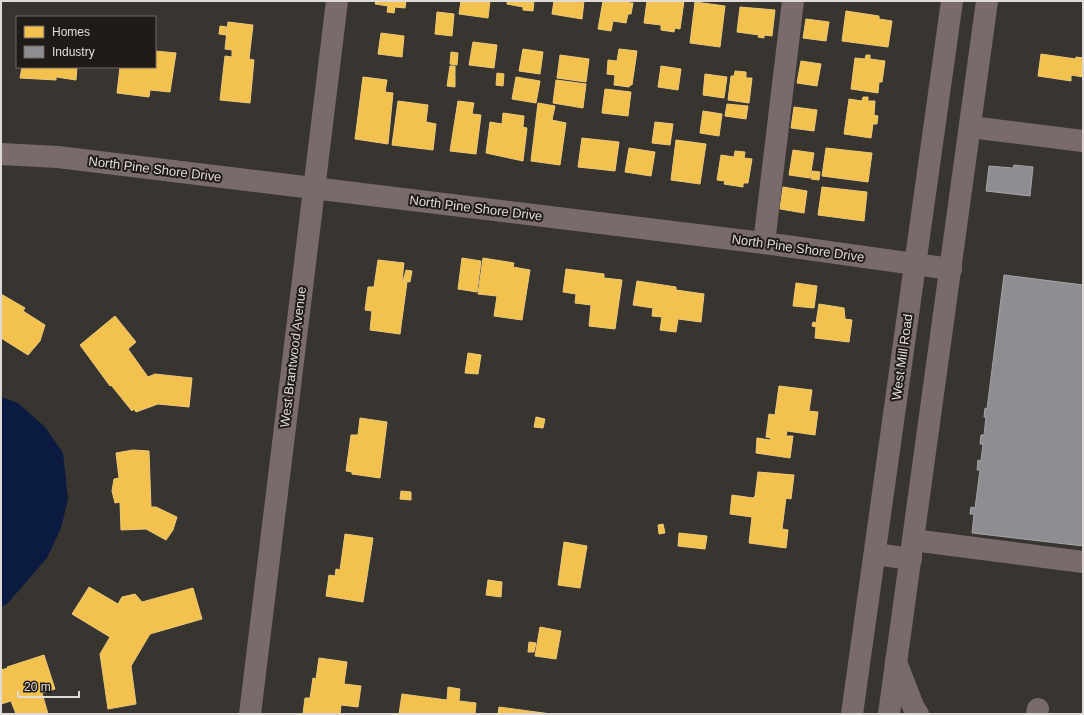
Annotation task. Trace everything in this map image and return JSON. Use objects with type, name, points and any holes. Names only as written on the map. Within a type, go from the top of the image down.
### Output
[{"type":"main road","name":"West Mill Road","points":[[852,714],[952,1]]},
{"type":"main road","points":[[889,714],[987,1]]},
{"type":"street","name":"West Brantwood Avenue","points":[[250,714],[337,1]]},
{"type":"street","points":[[764,243],[793,1]]},
{"type":"street","points":[[970,127],[1083,141]]},
{"type":"street","name":"North Pine Shore Drive","points":[[1,154],[58,157],[764,243],[951,269]]},
{"type":"street","points":[[875,554],[912,549],[1083,562]]},
{"type":"street","points":[[896,662],[913,706],[918,714]]},
{"type":"water","points":[[1,397],[18,403],[45,427],[63,453],[68,499],[61,528],[47,558],[7,604],[1,607]]},
{"type":"building: Homes","points":[[376,1],[406,1],[405,8],[395,7],[394,13],[387,12],[388,6],[375,4]]},
{"type":"building: Homes","points":[[461,1],[490,1],[488,18],[459,14]]},
{"type":"building: Homes","points":[[507,1],[534,1],[533,11],[523,10],[523,7],[507,4]]},
{"type":"building: Homes","points":[[554,1],[584,1],[582,19],[552,14]]},
{"type":"building: Homes","points":[[603,1],[629,1],[629,3],[633,3],[631,14],[628,14],[626,23],[613,21],[611,31],[598,29]]},
{"type":"building: Homes","points":[[647,1],[684,1],[680,29],[675,28],[674,32],[661,30],[661,25],[644,23]]},
{"type":"building: Homes","points":[[695,2],[725,6],[720,47],[690,43]]},
{"type":"building: Homes","points":[[740,7],[775,10],[772,36],[764,35],[764,38],[758,37],[759,35],[737,32]]},
{"type":"building: Homes","points":[[846,11],[879,16],[879,19],[892,21],[888,47],[842,41]]},
{"type":"building: Homes","points":[[437,12],[454,14],[452,36],[435,34]]},
{"type":"building: Homes","points":[[806,19],[829,22],[826,41],[803,38]]},
{"type":"building: Homes","points":[[228,22],[253,25],[249,59],[254,60],[250,103],[220,100],[225,56],[232,57],[232,50],[225,49]]},
{"type":"building: Homes","points":[[220,26],[227,27],[226,35],[219,34]]},
{"type":"building: Homes","points":[[381,33],[404,36],[402,57],[378,54]]},
{"type":"building: Homes","points":[[473,42],[497,45],[494,68],[469,65]]},
{"type":"building: Homes","points":[[523,49],[543,52],[540,74],[519,71]]},
{"type":"building: Homes","points":[[619,49],[637,51],[632,85],[629,87],[614,85],[615,75],[607,74],[608,60],[617,61]]},
{"type":"building: Homes","points":[[156,51],[176,53],[170,92],[150,90],[149,97],[117,93],[120,68],[156,68]]},
{"type":"building: Homes","points":[[451,52],[458,53],[457,65],[450,64]]},
{"type":"building: Homes","points":[[1041,54],[1076,59],[1076,57],[1083,58],[1083,77],[1071,75],[1071,81],[1038,76]]},
{"type":"building: Homes","points":[[560,55],[589,59],[586,82],[557,78]]},
{"type":"building: Homes","points":[[866,55],[870,55],[870,59],[885,61],[882,82],[879,82],[878,93],[851,89],[855,58],[865,59]]},
{"type":"building: Homes","points":[[801,61],[821,64],[817,86],[797,83]]},
{"type":"building: Homes","points":[[450,66],[455,66],[455,87],[447,86]]},
{"type":"building: Homes","points":[[661,66],[681,69],[678,90],[658,87]]},
{"type":"building: Homes","points":[[22,68],[77,68],[76,80],[56,77],[56,80],[20,78]]},
{"type":"building: Homes","points":[[735,71],[746,72],[746,78],[752,78],[749,103],[728,100],[731,76],[734,76]]},
{"type":"building: Homes","points":[[497,73],[504,74],[503,86],[496,85]]},
{"type":"building: Homes","points":[[705,74],[727,77],[724,98],[703,95]]},
{"type":"building: Homes","points":[[363,77],[387,80],[385,92],[393,93],[388,144],[355,139]]},
{"type":"building: Homes","points":[[516,77],[540,81],[536,103],[512,99]]},
{"type":"building: Homes","points":[[556,80],[586,84],[583,108],[553,103]]},
{"type":"building: Homes","points":[[605,89],[631,92],[628,116],[602,113]]},
{"type":"building: Homes","points":[[863,97],[868,97],[868,101],[875,101],[874,115],[878,116],[877,124],[873,124],[871,138],[844,134],[849,99],[862,101]]},
{"type":"building: Homes","points":[[398,101],[428,105],[426,122],[436,124],[433,150],[392,145]]},
{"type":"building: Homes","points":[[458,101],[474,103],[472,114],[481,115],[476,154],[450,151]]},
{"type":"building: Homes","points":[[538,103],[555,106],[552,120],[566,123],[560,165],[531,161]]},
{"type":"building: Homes","points":[[727,104],[748,106],[746,119],[725,116]]},
{"type":"building: Homes","points":[[794,107],[817,110],[814,131],[791,128]]},
{"type":"building: Homes","points":[[703,111],[722,114],[719,136],[700,133]]},
{"type":"building: Homes","points":[[503,113],[524,116],[523,127],[527,128],[523,161],[486,153],[490,122],[502,124]]},
{"type":"building: Homes","points":[[655,122],[673,124],[670,145],[652,143]]},
{"type":"building: Homes","points":[[582,138],[619,142],[615,171],[578,167]]},
{"type":"building: Homes","points":[[676,140],[706,144],[700,184],[671,180]]},
{"type":"building: Homes","points":[[629,148],[655,152],[651,176],[625,172]]},
{"type":"building: Homes","points":[[826,148],[872,153],[868,182],[822,176]]},
{"type":"building: Homes","points":[[793,150],[814,153],[810,178],[789,175]]},
{"type":"building: Homes","points":[[735,151],[745,152],[744,158],[752,159],[748,183],[743,183],[743,187],[724,184],[725,181],[717,180],[721,155],[734,157]]},
{"type":"building: Homes","points":[[812,171],[820,172],[819,180],[811,179]]},
{"type":"building: Homes","points":[[783,187],[807,191],[804,213],[780,209]]},
{"type":"building: Homes","points":[[822,187],[867,192],[864,221],[818,215]]},
{"type":"building: Homes","points":[[462,258],[481,261],[477,292],[458,289]]},
{"type":"building: Homes","points":[[483,258],[514,263],[513,267],[530,270],[522,320],[494,316],[497,296],[478,294]]},
{"type":"building: Homes","points":[[378,260],[404,263],[402,281],[407,282],[400,334],[370,330],[372,311],[365,310],[368,287],[374,287]]},
{"type":"building: Homes","points":[[566,269],[604,274],[604,278],[622,280],[615,329],[589,326],[591,305],[575,303],[576,294],[563,292]]},
{"type":"building: Homes","points":[[406,270],[412,271],[410,282],[403,281]]},
{"type":"building: Homes","points":[[637,281],[676,287],[676,290],[704,294],[701,322],[678,319],[676,332],[660,330],[662,317],[652,316],[653,308],[633,305]]},
{"type":"building: Homes","points":[[796,283],[817,286],[814,308],[793,306]]},
{"type":"building: Homes","points":[[1,294],[25,308],[23,311],[45,325],[40,341],[28,355],[1,338]]},
{"type":"building: Homes","points":[[819,304],[844,308],[845,319],[852,320],[849,342],[815,338],[816,327],[812,326],[813,322],[816,323]]},
{"type":"building: Homes","points":[[115,316],[136,342],[128,349],[148,377],[155,374],[192,378],[189,407],[158,404],[136,412],[134,409],[132,411],[111,385],[110,386],[80,345]]},
{"type":"building: Homes","points":[[468,353],[481,355],[478,374],[465,373]]},
{"type":"building: Homes","points":[[779,386],[812,390],[809,411],[818,412],[815,435],[787,431],[786,436],[793,436],[790,458],[756,453],[757,438],[770,440],[771,438],[766,437],[769,414],[775,415]]},
{"type":"building: Homes","points":[[536,417],[545,419],[543,428],[534,427]]},
{"type":"building: Homes","points":[[360,418],[387,422],[380,478],[352,474],[352,472],[346,471],[351,435],[358,435]]},
{"type":"building: Homes","points":[[133,450],[149,451],[151,507],[156,507],[177,517],[173,530],[166,540],[146,529],[121,530],[120,502],[115,503],[112,491],[114,479],[119,478],[116,453]]},
{"type":"building: Homes","points":[[758,472],[794,475],[791,499],[786,498],[782,529],[788,530],[786,548],[749,543],[752,517],[730,514],[732,495],[753,498],[755,496]]},
{"type":"building: Homes","points":[[401,491],[411,492],[411,500],[400,499]]},
{"type":"building: Homes","points":[[663,524],[665,533],[659,534],[658,525]]},
{"type":"building: Homes","points":[[679,533],[707,536],[705,549],[678,546]]},
{"type":"building: Homes","points":[[345,534],[373,538],[363,602],[326,596],[329,575],[335,576],[336,569],[340,570]]},
{"type":"building: Homes","points":[[564,542],[587,546],[580,588],[558,585]]},
{"type":"building: Homes","points":[[488,580],[502,582],[501,597],[486,595]]},
{"type":"building: Homes","points":[[89,587],[118,604],[122,597],[135,594],[142,602],[193,588],[202,619],[150,634],[131,666],[136,704],[108,709],[100,654],[110,637],[72,614]]},
{"type":"building: Homes","points":[[540,627],[561,631],[556,659],[535,656]]},
{"type":"building: Homes","points":[[529,642],[536,643],[534,652],[528,652]]},
{"type":"building: Homes","points":[[44,655],[55,689],[42,693],[48,714],[16,714],[11,701],[1,704],[1,670]]},
{"type":"building: Homes","points":[[319,658],[347,662],[344,684],[361,686],[358,707],[341,705],[340,714],[303,714],[305,698],[310,698],[313,678],[316,679]]},
{"type":"building: Homes","points":[[448,687],[460,689],[459,701],[476,703],[475,714],[399,714],[402,694],[447,700]]},
{"type":"building: Homes","points":[[499,707],[551,714],[498,714]]},
{"type":"building: Industry","points":[[1014,165],[1033,167],[1030,196],[986,191],[989,166],[1013,168]]},
{"type":"building: Industry","points":[[1004,275],[1083,285],[1083,546],[972,533],[974,514],[970,514],[971,507],[975,508],[980,470],[977,470],[978,460],[981,461],[983,444],[980,444],[981,435],[984,435],[986,417],[984,417],[985,408],[987,409]]}]
